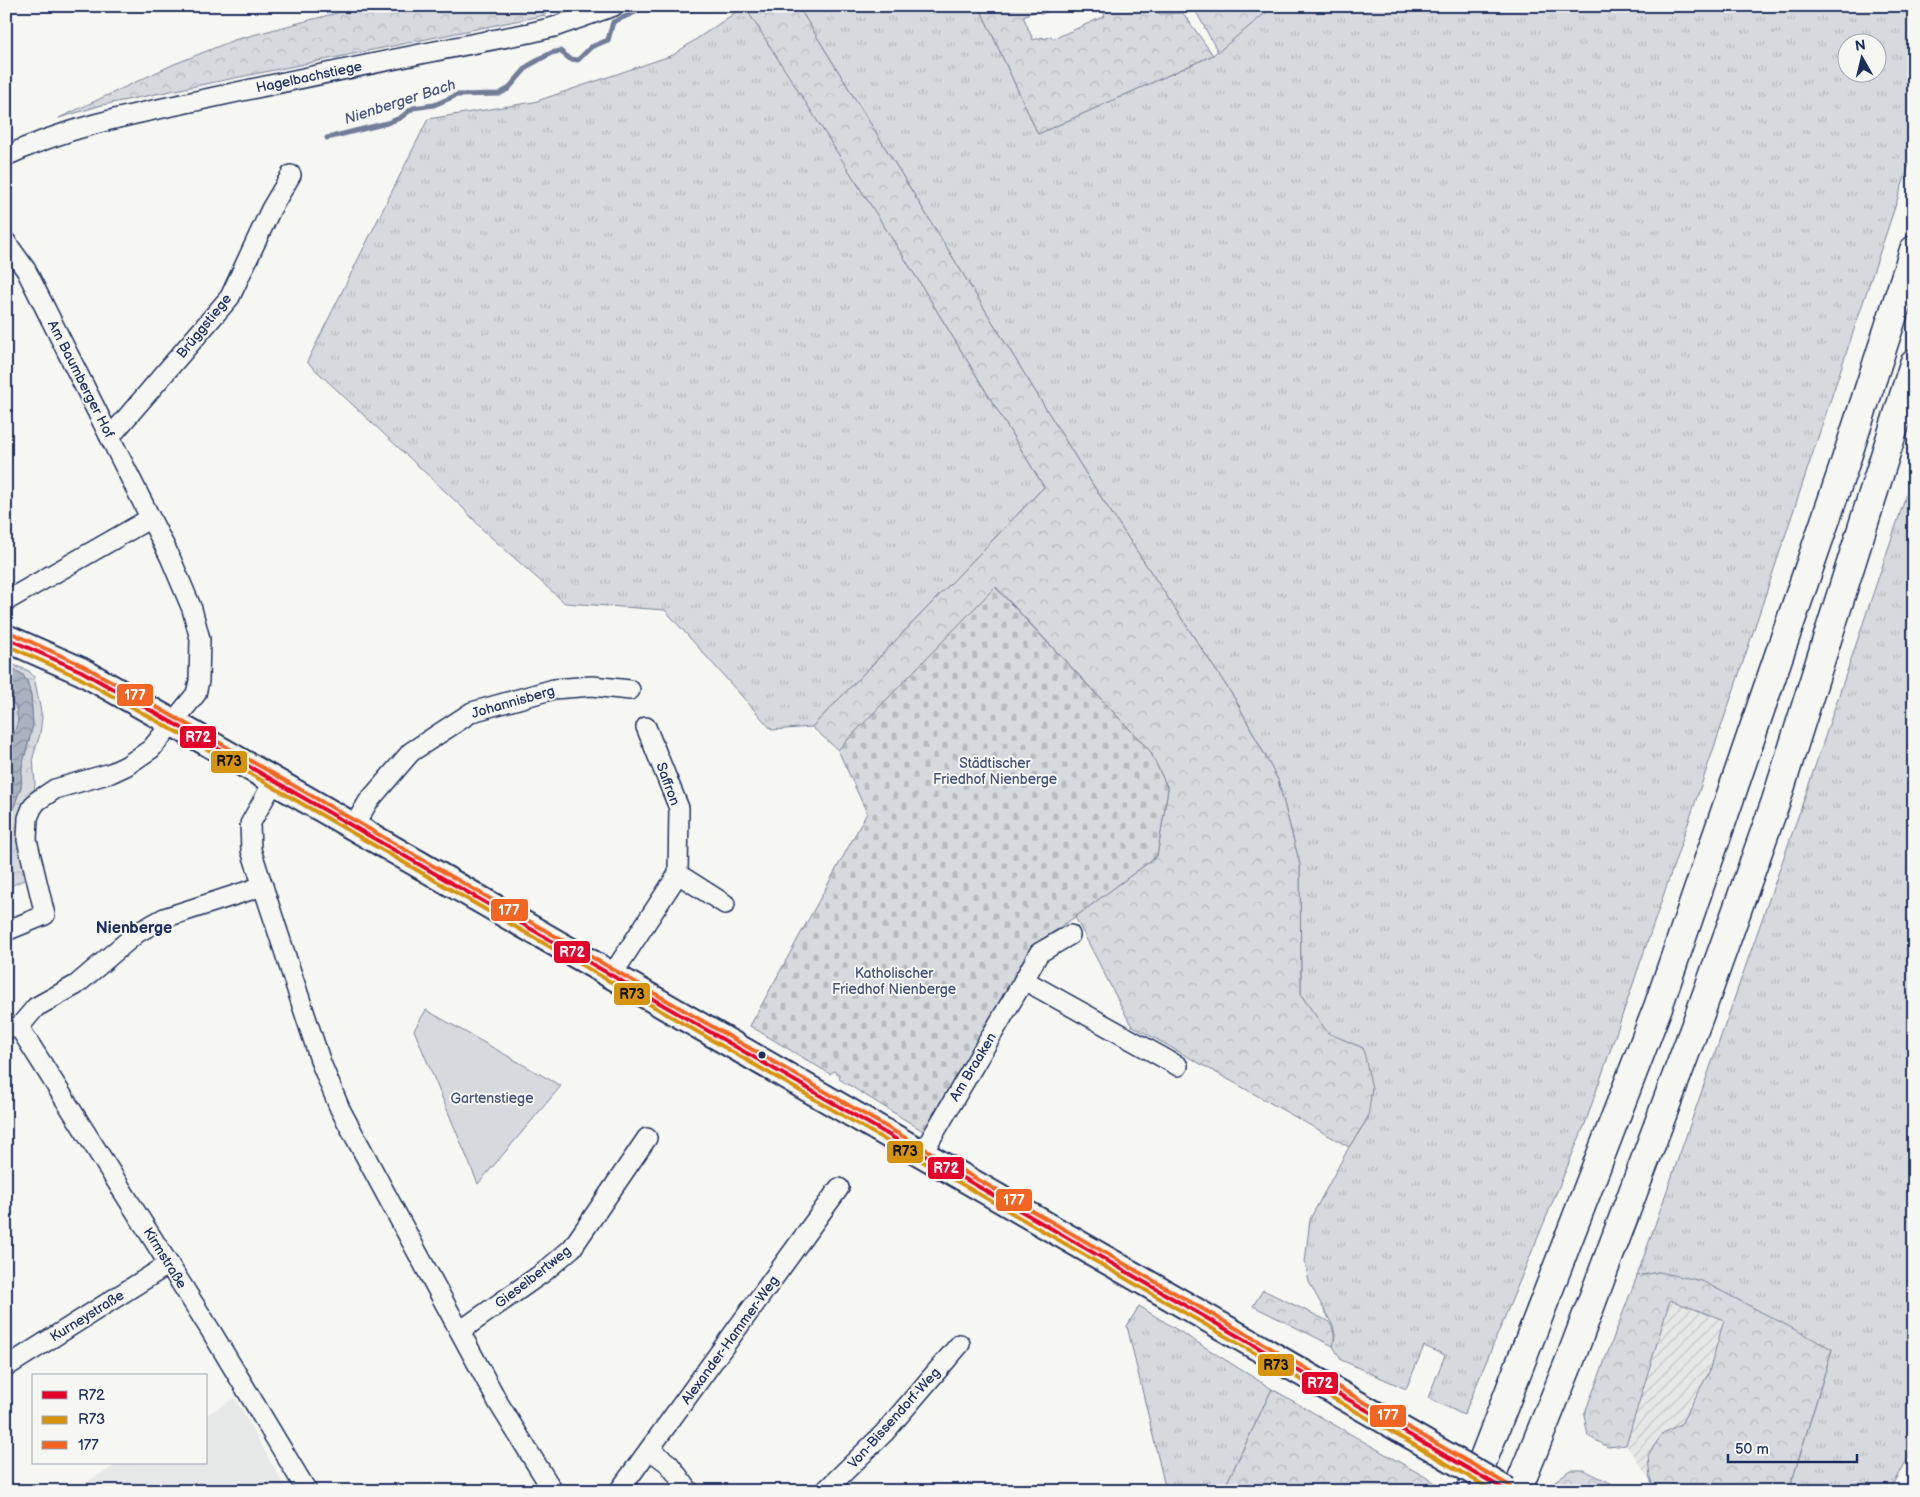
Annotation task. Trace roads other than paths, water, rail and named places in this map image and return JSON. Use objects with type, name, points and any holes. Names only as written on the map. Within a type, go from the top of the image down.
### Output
[{"type":"highway","points":[[1471,1491],[1658,1008],[1843,469],[1914,250]]},
{"type":"highway","points":[[1517,1491],[1573,1351],[1698,1019],[1776,801],[1914,364]]},
{"type":"main road","points":[[6,638],[81,671],[274,780],[1507,1491]]},
{"type":"street","name":"Hagelbachstiege","points":[[6,156],[48,137],[93,124],[283,82],[529,33],[571,13],[614,6]]},
{"type":"street","name":"Brüggstiege","points":[[110,437],[230,297],[271,210],[291,175]]},
{"type":"street","name":"Am Baumberger Hof","points":[[6,242],[26,270],[110,437],[186,594],[196,621],[200,640],[199,681],[196,694],[151,749],[112,773],[55,788],[37,801],[28,818],[27,840],[45,915],[6,931]]},
{"type":"street","points":[[6,601],[149,519]]},
{"type":"street","name":"Johannisberg","points":[[354,826],[368,802],[412,752],[472,712],[554,689],[592,686],[630,690]]},
{"type":"street","name":"Saffron","points":[[646,726],[679,808],[678,874]]},
{"type":"street","points":[[274,780],[250,824],[251,850],[328,1084],[351,1131],[499,1404],[553,1491]]},
{"type":"street","points":[[612,975],[678,874],[724,904]]},
{"type":"street","points":[[13,1028],[36,1007],[85,979],[149,925],[164,918],[263,886]]},
{"type":"street","name":"Am Braaken","points":[[922,1154],[1039,953],[1070,935]]},
{"type":"street","points":[[1024,980],[1178,1066]]},
{"type":"street","name":"Kirmstraße","points":[[13,1028],[169,1264],[307,1491]]},
{"type":"street","name":"Gieselbertweg","points":[[460,1331],[544,1272],[572,1248],[646,1138]]},
{"type":"street","name":"Alexander-Hammer-Weg","points":[[619,1491],[839,1188]]},
{"type":"street","name":"Kurneystraße","points":[[6,1367],[169,1264]]},
{"type":"street","name":"Von-Bissendorf-Weg","points":[[825,1491],[884,1432],[960,1344]]},
{"type":"street","points":[[650,1450],[669,1464],[689,1491]]},
{"type":"water","points":[[6,665],[22,674],[27,681],[31,695],[33,725],[22,766],[21,787],[11,814],[10,863],[6,873],[6,757],[18,721],[16,706],[6,697]]},
{"type":"waterway","name":"Nienberger Bach","points":[[327,138],[387,123],[400,118],[413,108],[434,105],[457,95],[499,94],[508,89],[528,66],[551,53],[560,51],[570,59],[578,60],[591,47],[608,40],[613,22],[649,6]]},
{"type":"district","name":"Nienberge","points":[[134,928]]},
{"type":"park label","name":"Städtischer Friedhof Nienberge","points":[[995,772]]},
{"type":"park label","name":"Katholischer Friedhof Nienberge","points":[[894,982]]},
{"type":"park label","name":"Gartenstiege","points":[[492,1098]]}]
